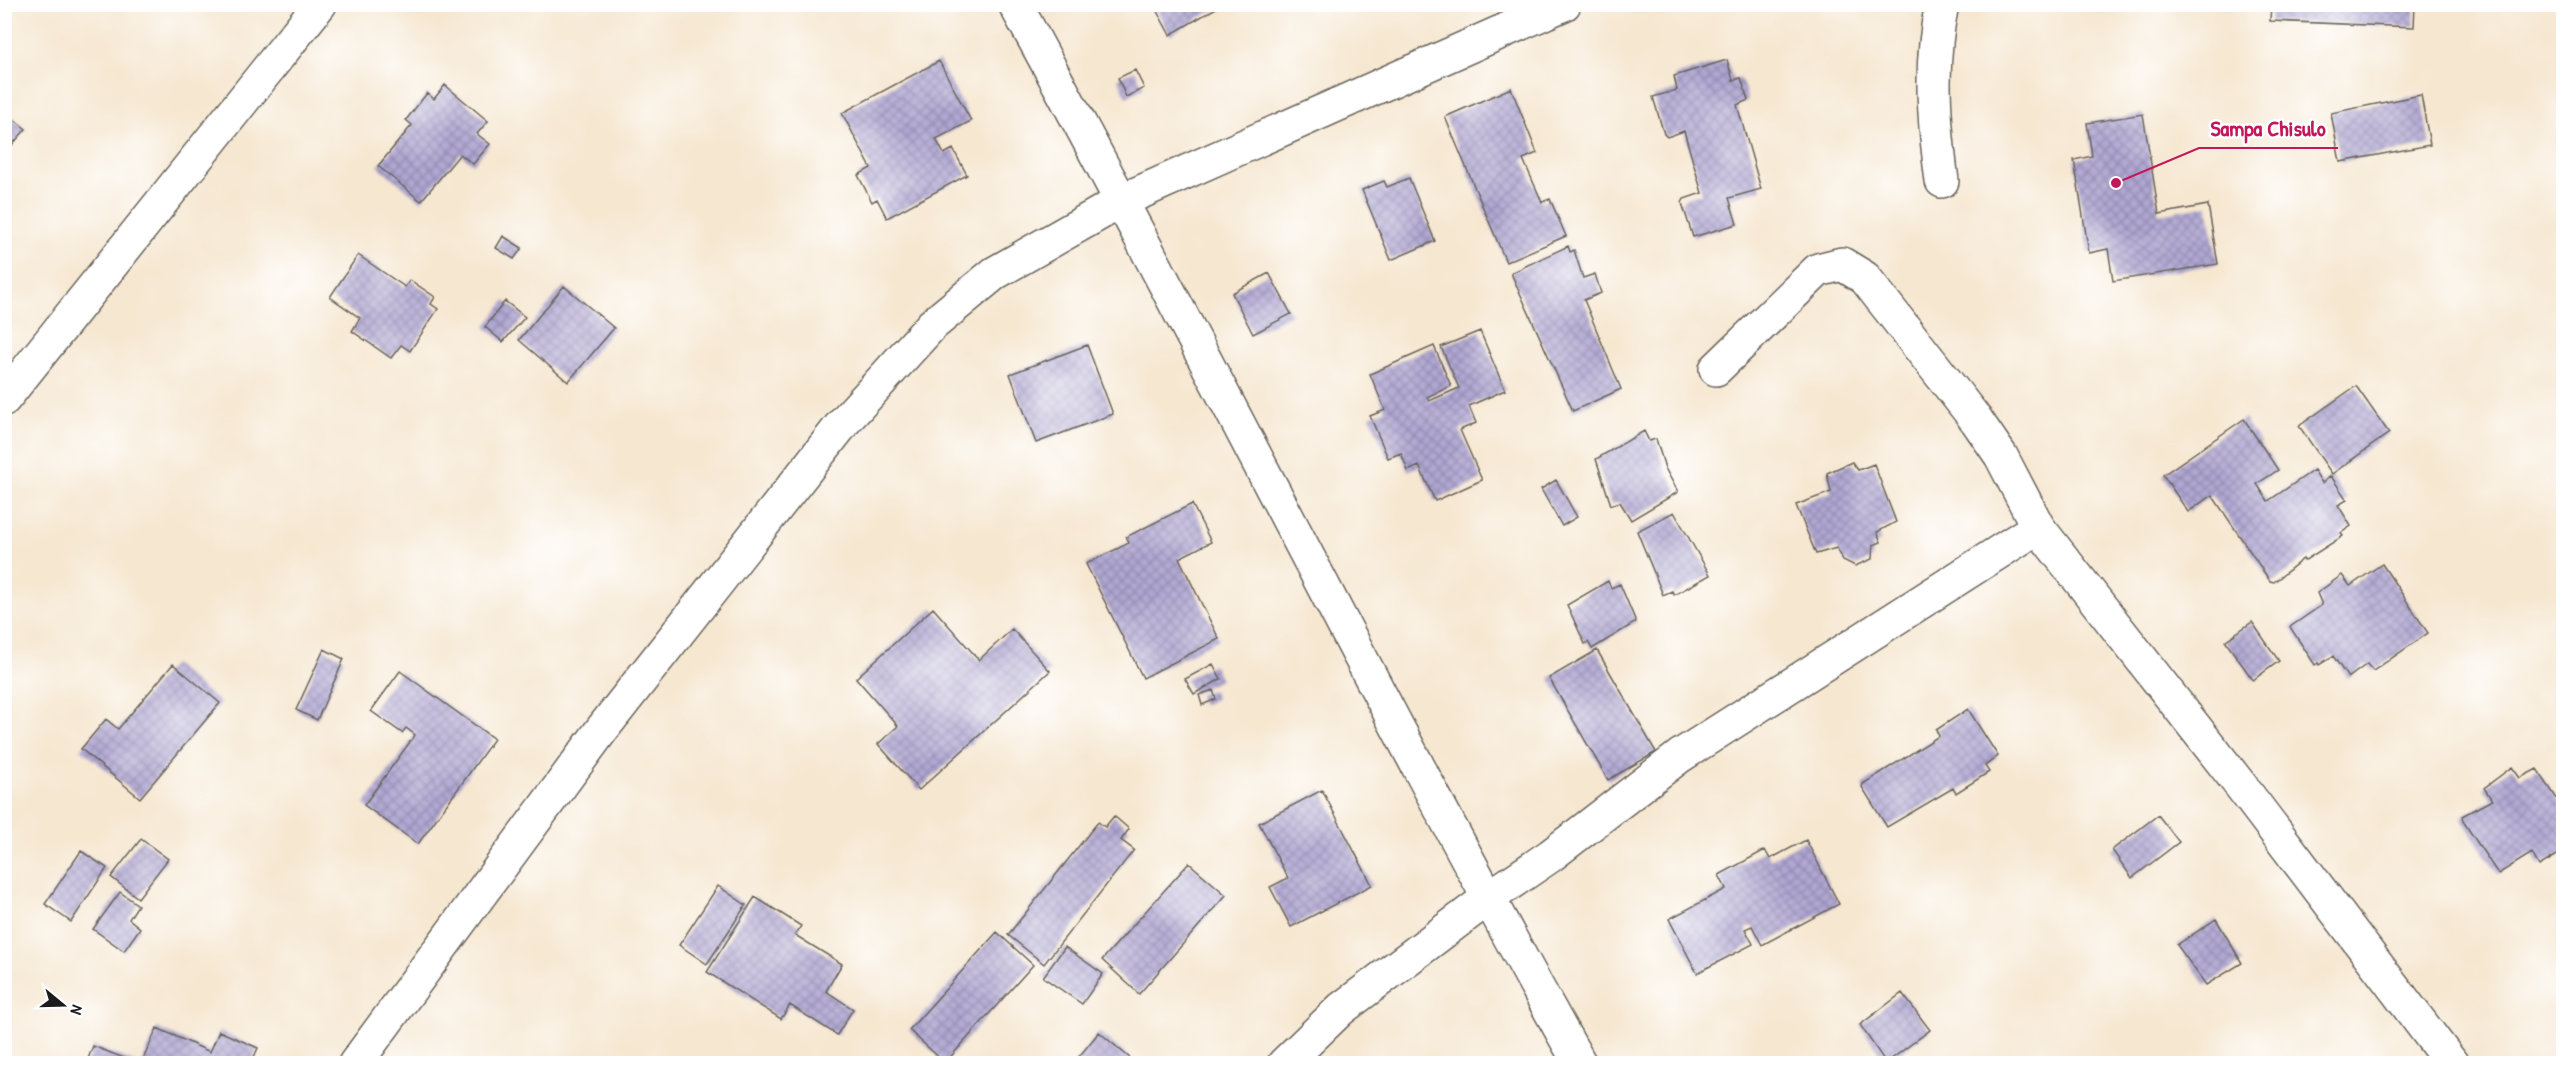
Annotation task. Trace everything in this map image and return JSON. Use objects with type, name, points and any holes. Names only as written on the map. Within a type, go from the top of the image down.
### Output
[{"type":"street","points":[[4,399],[320,4]]},
{"type":"street","points":[[1015,4],[1123,200],[1487,898],[1580,1064]]},
{"type":"street","points":[[355,1064],[603,728],[843,423],[932,325],[994,273],[1123,200],[1564,4]]},
{"type":"street","points":[[1942,4],[1934,42],[1932,85],[1942,181]]},
{"type":"street","points":[[1716,369],[1818,270],[1842,264],[1865,278],[1977,421],[2001,456],[2038,527],[2241,786],[2452,1064]]},
{"type":"street","points":[[1284,1064],[1341,1009],[1487,898],[1550,856],[1680,756],[2038,527]]},
{"type":"building","points":[[1153,4],[1223,4],[1170,35]]},
{"type":"building","points":[[2271,4],[2415,4],[2414,27],[2270,21]]},
{"type":"building","points":[[1727,60],[1733,80],[1741,78],[1748,100],[1737,105],[1761,189],[1729,198],[1737,224],[1693,237],[1682,203],[1684,199],[1702,193],[1684,131],[1667,137],[1664,134],[1653,97],[1677,90],[1674,76]]},
{"type":"building","points":[[939,61],[971,121],[936,139],[944,154],[953,149],[967,175],[887,218],[877,199],[872,202],[858,175],[871,168],[842,113]]},
{"type":"building","points":[[1135,70],[1144,88],[1126,97],[1118,78]]},
{"type":"building","points":[[445,85],[488,121],[477,134],[490,144],[473,164],[460,154],[421,201],[378,166],[412,125],[406,120],[427,93],[434,99]]},
{"type":"building","points":[[1511,88],[1537,153],[1523,159],[1542,202],[1550,199],[1566,236],[1506,262],[1445,117]]},
{"type":"building","points":[[2421,95],[2430,145],[2340,162],[2331,113]]},
{"type":"building","points":[[4,111],[26,129],[4,154]]},
{"type":"building","points":[[2143,114],[2159,214],[2208,205],[2218,264],[2113,281],[2108,249],[2089,253],[2074,160],[2092,156],[2087,123]]},
{"type":"building","points":[[1409,178],[1435,241],[1391,260],[1362,190],[1384,181],[1387,187]]},
{"type":"building","points":[[503,236],[522,248],[514,259],[496,248]]},
{"type":"building","points":[[1568,246],[1570,252],[1574,250],[1583,278],[1595,274],[1601,293],[1584,300],[1621,389],[1573,411],[1511,273]]},
{"type":"building","points":[[358,255],[405,287],[410,280],[435,297],[431,304],[438,309],[410,351],[401,345],[391,358],[352,331],[360,318],[330,297]]},
{"type":"building","points":[[1269,273],[1291,314],[1253,334],[1232,293]]},
{"type":"building","points":[[564,286],[614,328],[568,382],[519,340]]},
{"type":"building","points":[[505,301],[525,317],[503,342],[485,327]]},
{"type":"building","points":[[1480,331],[1505,390],[1469,406],[1476,423],[1460,430],[1482,480],[1435,501],[1419,466],[1408,471],[1401,453],[1388,458],[1370,416],[1385,410],[1370,374],[1434,346],[1451,386],[1427,397],[1429,401],[1459,388],[1441,347]]},
{"type":"building","points":[[1087,345],[1113,414],[1036,443],[1010,374]]},
{"type":"building","points":[[2356,386],[2389,433],[2332,474],[2299,426]]},
{"type":"building","points":[[2244,419],[2278,470],[2257,484],[2268,501],[2314,470],[2322,483],[2331,476],[2347,500],[2338,505],[2351,526],[2341,533],[2343,536],[2304,561],[2303,559],[2274,582],[2270,581],[2212,495],[2188,512],[2163,475]]},
{"type":"building","points":[[1644,431],[1649,441],[1656,439],[1665,468],[1678,492],[1631,520],[1620,502],[1611,505],[1596,459]]},
{"type":"building","points":[[1852,462],[1858,470],[1874,464],[1896,522],[1877,532],[1881,542],[1873,545],[1872,559],[1855,566],[1843,560],[1837,548],[1816,554],[1796,505],[1831,492],[1827,473]]},
{"type":"building","points":[[1556,480],[1577,517],[1562,526],[1541,489]]},
{"type":"building","points":[[1192,504],[1211,542],[1179,558],[1219,639],[1143,678],[1086,564],[1129,543],[1126,537]]},
{"type":"building","points":[[1674,512],[1710,575],[1674,595],[1672,591],[1663,595],[1637,531]]},
{"type":"building","points":[[2382,564],[2428,633],[2373,671],[2367,664],[2348,678],[2333,656],[2315,665],[2290,627],[2322,605],[2317,593],[2342,575],[2350,586]]},
{"type":"building","points":[[1608,581],[1611,588],[1620,584],[1636,622],[1592,649],[1588,642],[1585,644],[1567,605]]},
{"type":"building","points":[[933,608],[979,660],[1012,629],[1050,671],[919,790],[878,744],[898,726],[856,678]]},
{"type":"building","points":[[2252,622],[2279,661],[2253,680],[2225,641]]},
{"type":"building","points":[[324,649],[344,659],[317,720],[296,710]]},
{"type":"building","points":[[1597,650],[1656,752],[1608,780],[1549,678]]},
{"type":"building","points":[[173,664],[220,703],[140,798],[81,749],[106,719],[118,729]]},
{"type":"building","points":[[1213,664],[1221,679],[1194,694],[1185,679]]},
{"type":"building","points":[[400,671],[494,739],[418,844],[364,805],[415,735],[406,728],[402,733],[371,711]]},
{"type":"building","points":[[1213,690],[1216,699],[1202,705],[1199,695]]},
{"type":"building","points":[[1968,709],[1998,756],[1985,766],[1989,772],[1956,793],[1953,788],[1887,827],[1862,787],[1863,784],[1939,736],[1936,730]]},
{"type":"building","points":[[2512,767],[2520,778],[2537,769],[2564,809],[2564,851],[2539,866],[2532,853],[2498,874],[2462,816],[2492,800],[2484,788]]},
{"type":"building","points":[[1322,790],[1372,885],[1291,927],[1270,887],[1288,878],[1259,823]]},
{"type":"building","points":[[2158,815],[2179,842],[2132,878],[2112,850]]},
{"type":"building","points":[[1114,816],[1129,829],[1121,840],[1134,850],[1044,964],[1008,935],[1098,822],[1105,827]]},
{"type":"building","points":[[141,839],[168,859],[138,898],[111,877]]},
{"type":"building","points":[[1806,840],[1839,904],[1762,945],[1752,926],[1745,929],[1753,944],[1697,973],[1669,919],[1726,889],[1719,875],[1765,850],[1770,859]]},
{"type":"building","points":[[81,851],[107,868],[71,922],[45,904]]},
{"type":"building","points":[[1189,863],[1226,895],[1139,994],[1102,960]]},
{"type":"building","points":[[718,886],[746,905],[707,964],[679,945]]},
{"type":"building","points":[[120,892],[138,905],[129,919],[140,928],[124,951],[93,929]]},
{"type":"building","points":[[755,897],[801,926],[795,935],[842,964],[826,991],[853,1009],[837,1035],[790,1005],[781,1019],[707,972]]},
{"type":"building","points":[[2216,919],[2242,963],[2206,985],[2177,945]]},
{"type":"building","points":[[997,932],[1033,965],[945,1063],[909,1030]]},
{"type":"building","points":[[1065,947],[1103,974],[1082,1004],[1043,977]]},
{"type":"building","points":[[1902,993],[1930,1030],[1886,1063],[1860,1025]]},
{"type":"building","points":[[157,1028],[210,1052],[219,1031],[258,1048],[251,1064],[141,1064]]},
{"type":"building","points":[[1099,1032],[1137,1064],[1073,1064]]},
{"type":"building","points":[[93,1046],[137,1063],[137,1064],[86,1064]]},
{"type":"place","name":"Sampa Chisulo","points":[[2116,183]]}]
